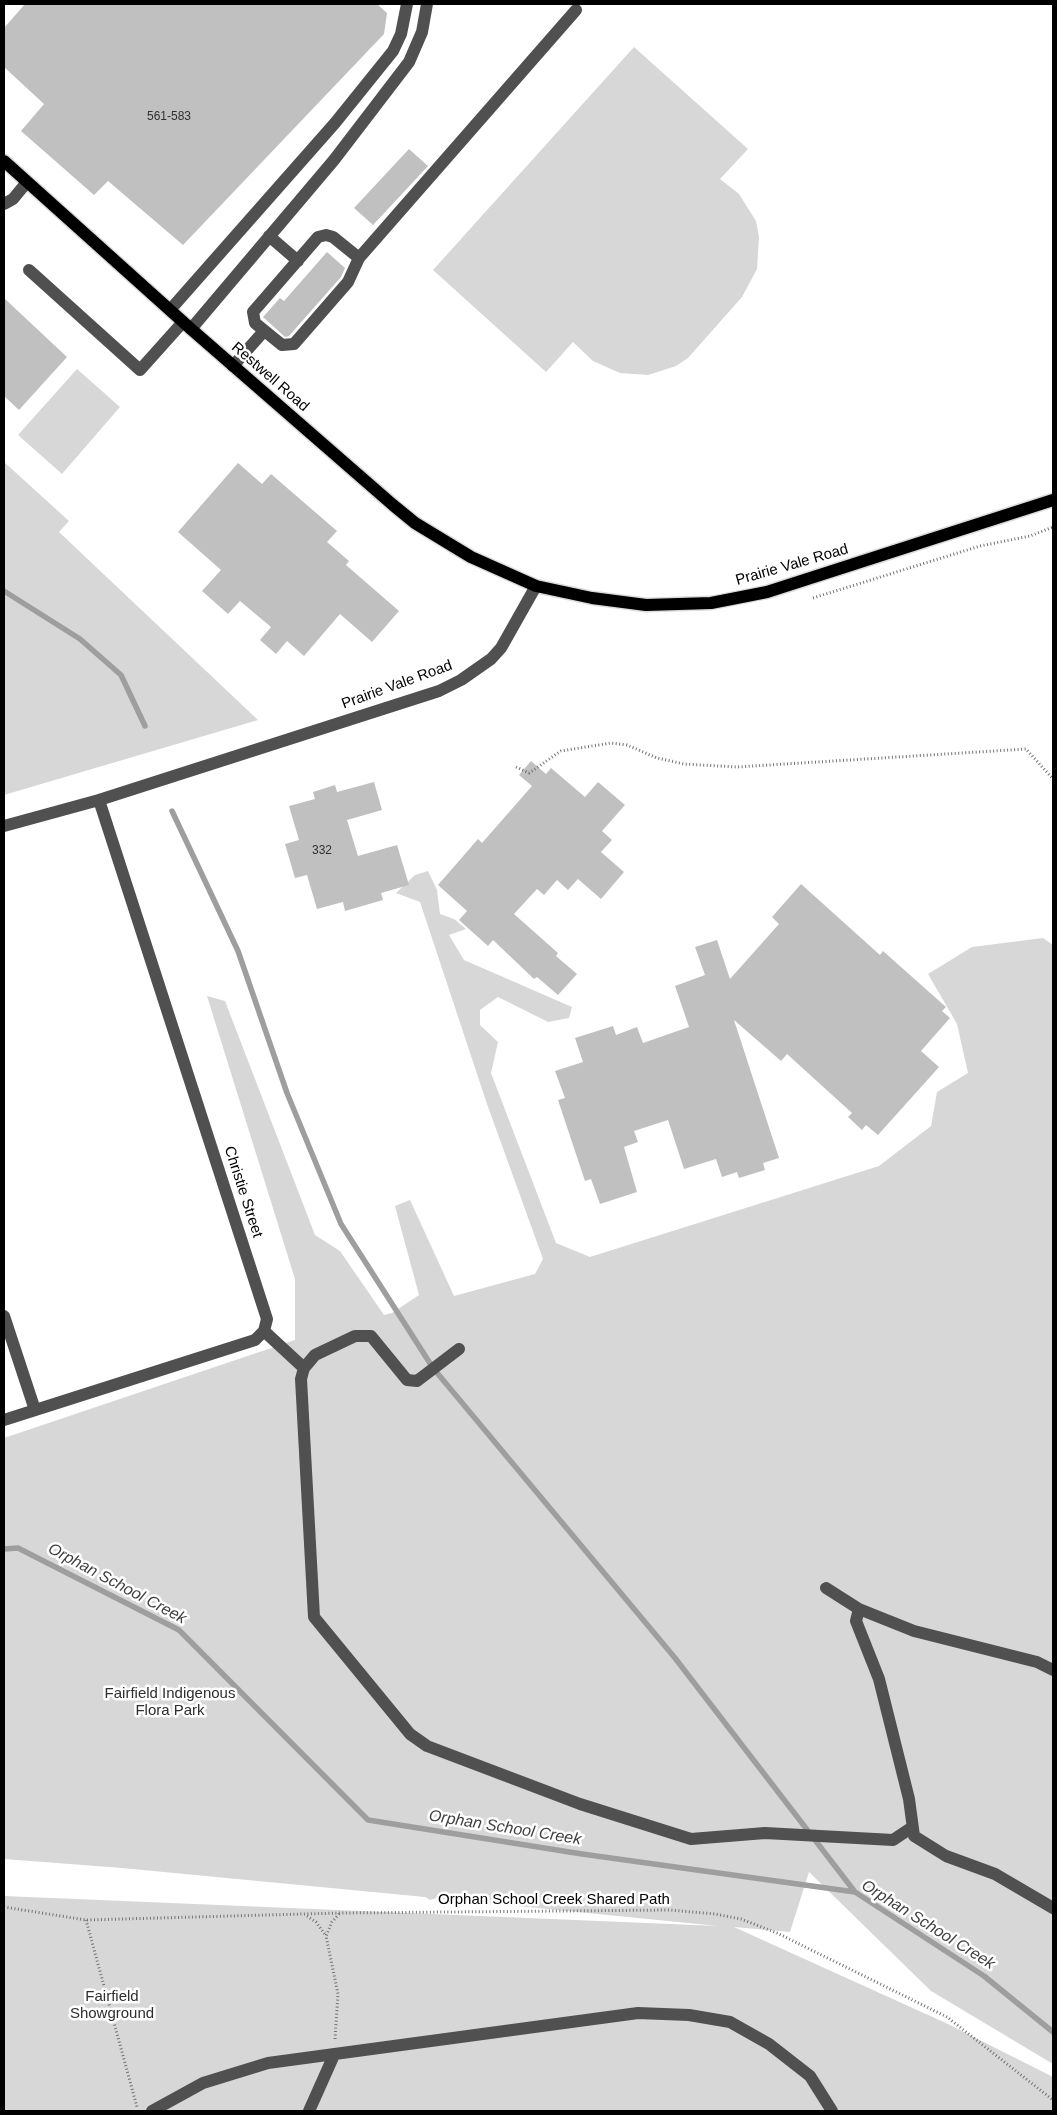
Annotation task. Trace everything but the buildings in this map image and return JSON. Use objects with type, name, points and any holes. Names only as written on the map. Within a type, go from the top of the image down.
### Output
[{"type":"main road","name":"Restwell Road","points":[[4,161],[187,326],[372,488],[415,523],[470,557],[536,586]]},
{"type":"main road","name":"Prairie Vale Road","points":[[536,586],[592,598],[646,605],[711,603],[767,592],[1053,500]]},
{"type":"street","points":[[170,310],[335,123],[393,51],[401,34],[406,4]]},
{"type":"street","points":[[29,270],[140,370],[187,326],[269,236],[334,160],[409,62],[422,32],[427,4]]},
{"type":"street","points":[[359,258],[326,235],[318,238],[253,312],[255,323],[282,345],[294,344],[348,282],[359,258],[576,10]]},
{"type":"street","points":[[4,204],[13,199],[27,182]]},
{"type":"street","points":[[269,236],[298,261]]},
{"type":"street","points":[[233,366],[264,331]]},
{"type":"street","name":"Prairie Vale Road","points":[[4,826],[99,800],[398,705],[461,680],[491,659],[501,648],[536,586]]},
{"type":"street","name":"Christie Street","points":[[99,800],[267,1319],[264,1331]]},
{"type":"street","points":[[4,1316],[35,1410]]},
{"type":"street","points":[[4,1420],[254,1340],[264,1331],[304,1368]]},
{"type":"street","points":[[459,1349],[417,1381],[407,1380],[371,1336],[355,1336],[315,1355],[304,1368],[301,1379],[314,1617],[410,1734],[427,1746],[580,1804],[691,1839],[765,1833],[893,1840],[911,1828]]},
{"type":"street","points":[[826,1588],[859,1609],[914,1631],[1037,1662],[1053,1670]]},
{"type":"street","points":[[859,1609],[856,1621],[878,1679],[909,1799],[911,1828],[914,1836],[946,1856],[995,1874],[1053,1908]]},
{"type":"street","points":[[152,2111],[203,2083],[268,2063],[638,2013],[689,2015],[730,2022],[769,2044],[810,2076],[832,2111]]},
{"type":"street","points":[[309,2111],[334,2055]]},
{"type":"path","points":[[813,598],[980,546],[1030,536],[1053,527]]},
{"type":"path","points":[[516,767],[530,773],[561,751],[611,743],[627,745],[657,758],[684,764],[737,767],[1026,749],[1053,779]]},
{"type":"path","name":"Orphan School Creek Shared Path","points":[[4,1907],[86,1920],[340,1913],[670,1910],[714,1914],[741,1919],[777,1933],[947,2017],[1053,2100]]},
{"type":"path","points":[[326,1936],[332,1922],[340,1913]]},
{"type":"path","points":[[306,1915],[316,1922],[326,1936],[338,1994],[334,2055]]},
{"type":"path","points":[[86,1920],[136,2100]]},
{"type":"green space","points":[[634,47],[748,149],[720,179],[739,194],[756,221],[759,237],[757,269],[742,297],[688,358],[676,366],[648,375],[620,373],[593,361],[573,342],[546,372],[433,270]]},
{"type":"green space","points":[[77,369],[120,407],[62,474],[18,435]]},
{"type":"green space","points":[[4,462],[69,521],[59,532],[258,720],[4,795]]},
{"type":"green space","points":[[428,871],[437,890],[440,914],[454,919],[466,929],[449,935],[464,960],[572,1007],[569,1018],[548,1022],[498,997],[480,1010],[480,1025],[498,1042],[491,1073],[556,1243],[590,1257],[879,1166],[931,1126],[937,1092],[968,1073],[957,1024],[928,974],[972,947],[1043,938],[1053,945],[1053,2064],[931,1991],[809,1872],[790,1932],[734,1927],[948,2024],[1053,2077],[1053,2111],[4,2111],[4,1896],[718,1926],[437,1898],[430,1900],[425,1897],[122,1868],[4,1859],[4,1438],[295,1340],[295,1279],[207,996],[225,1001],[315,1235],[340,1251],[384,1315],[392,1313],[419,1295],[395,1206],[410,1200],[454,1296],[535,1274],[543,1259],[487,1104],[420,902],[396,893],[415,875]]},
{"type":"waterway","points":[[4,591],[80,639],[121,675],[145,726]]},
{"type":"waterway","points":[[172,811],[238,951],[287,1093],[341,1224],[433,1368],[675,1658],[855,1892]]},
{"type":"waterway","name":"Orphan School Creek","points":[[4,1549],[18,1548],[179,1630],[368,1820],[582,1854],[855,1892],[984,1976],[1053,2032]]},
{"type":"park label","name":"Fairfield Indigenous Flora Park","points":[[170,1702]]},
{"type":"park label","name":"Fairfield Showground","points":[[112,2006]]}]
